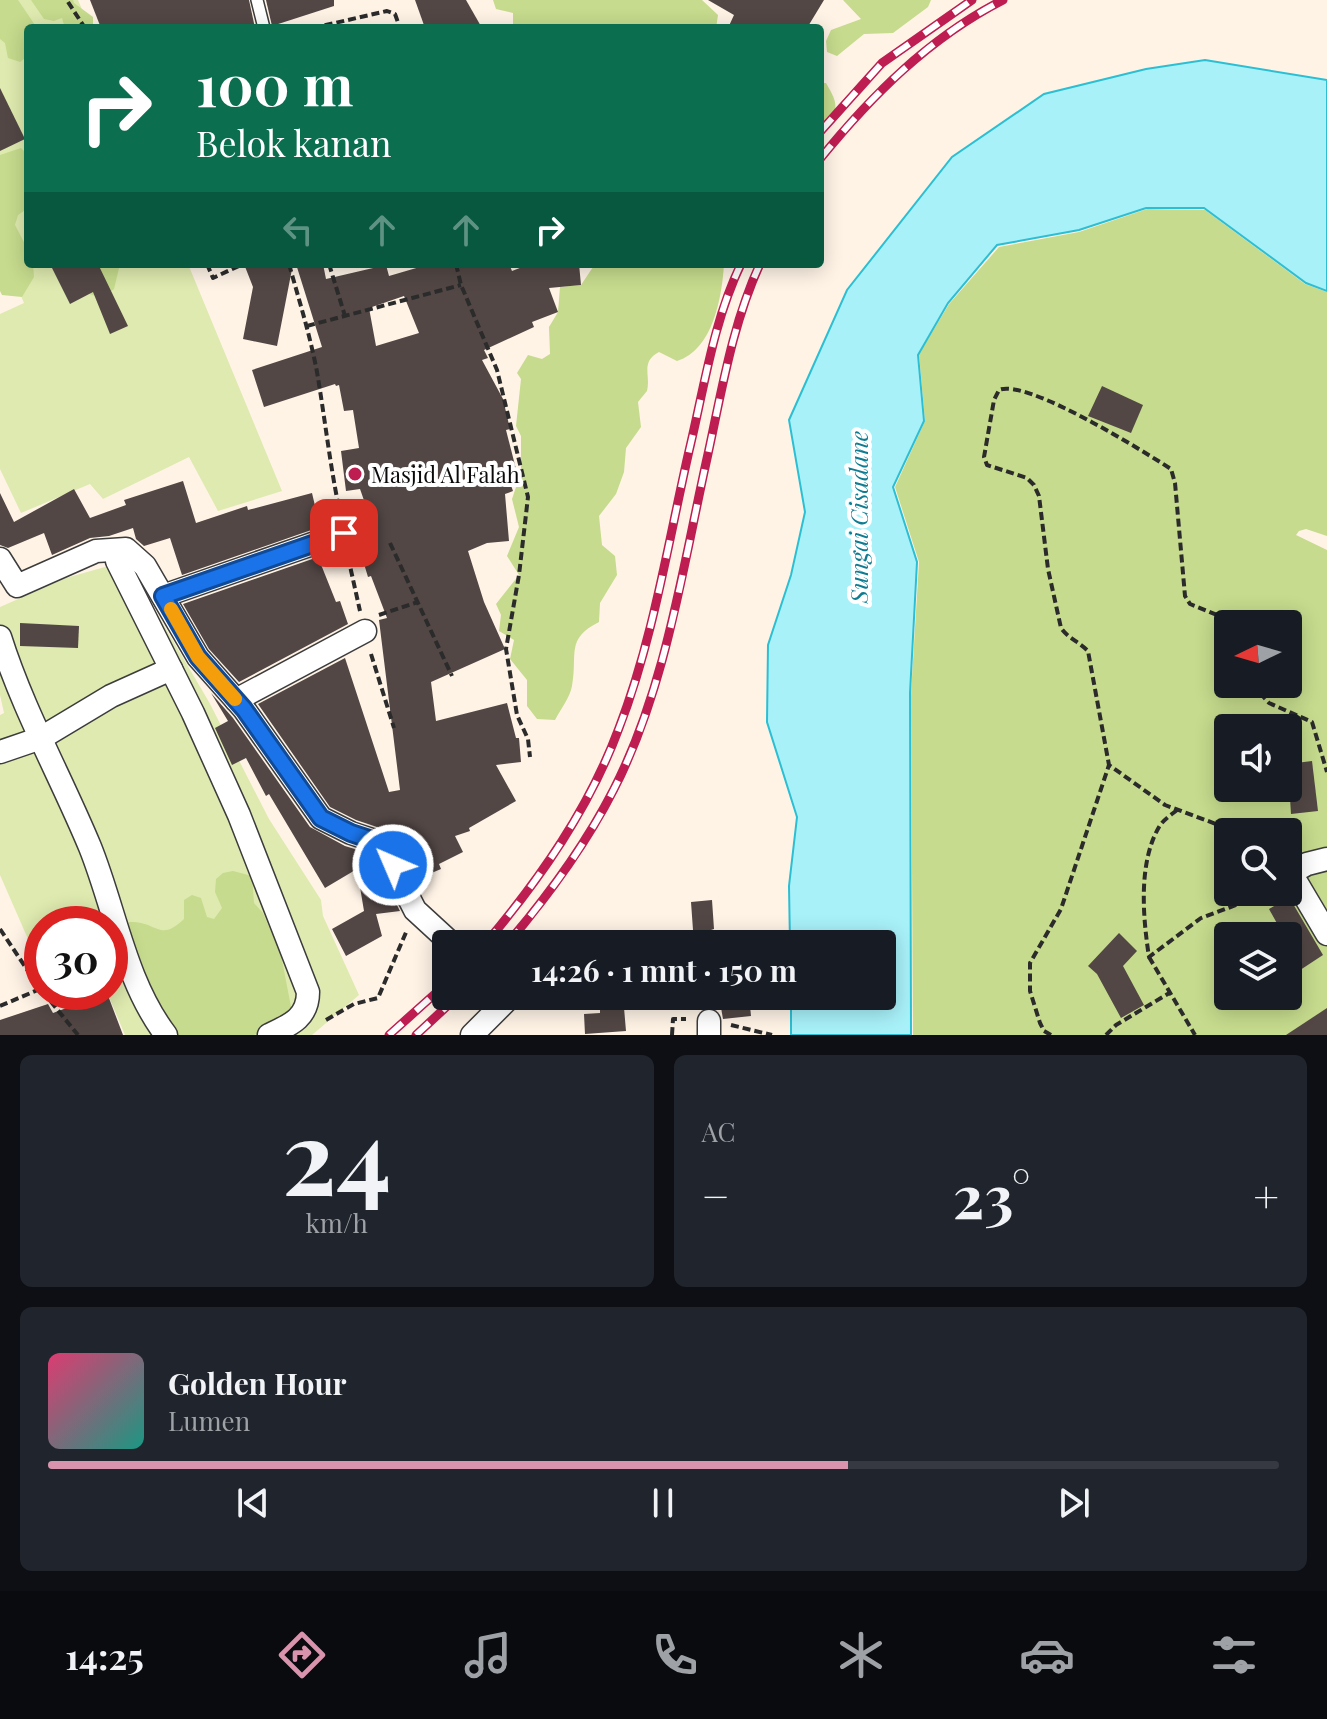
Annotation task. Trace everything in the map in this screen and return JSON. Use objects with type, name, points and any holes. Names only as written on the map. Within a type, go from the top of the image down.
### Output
[{"type":"street","points":[[163,596],[344,533]]},
{"type":"street","points":[[0,559],[17,586],[96,551],[126,549],[145,566],[198,657],[236,700],[321,818],[381,843],[415,910],[437,930]]},
{"type":"street","points":[[117,561],[239,815],[308,992],[304,1014],[292,1024],[269,1035]]},
{"type":"street","points":[[236,700],[370,624]]},
{"type":"street","points":[[0,637],[91,850],[143,996],[166,1035]]},
{"type":"street","points":[[0,752],[41,738],[111,696],[171,669]]},
{"type":"street","points":[[1327,859],[1307,864],[1291,873],[1327,934]]},
{"type":"street","points":[[472,1035],[496,1010]]},
{"type":"lane","points":[[257,0],[263,24]]},
{"type":"path","points":[[68,2],[82,24]]},
{"type":"path","points":[[330,24],[387,11],[395,14],[399,24]]},
{"type":"path","points":[[209,268],[213,278],[234,268]]},
{"type":"path","points":[[290,268],[307,326],[461,285]]},
{"type":"path","points":[[330,268],[345,316]]},
{"type":"path","points":[[457,268],[461,285],[497,370],[528,497],[506,649],[517,715],[528,739],[530,757]]},
{"type":"path","points":[[1051,1035],[1044,1031],[1040,1023],[1030,991],[1030,963],[1061,909],[1109,765],[1088,651],[1061,628],[1048,569],[1039,496],[1027,478],[987,465],[984,457],[994,400],[999,390],[1007,386],[1020,389],[1051,402],[1118,436],[1171,469],[1175,483],[1185,596],[1190,604],[1214,614]]},
{"type":"path","points":[[390,543],[452,676]]},
{"type":"path","points":[[370,624],[418,602]]},
{"type":"path","points":[[1265,698],[1269,703],[1312,722],[1327,772]]},
{"type":"path","points":[[1109,765],[1165,805],[1214,822]]},
{"type":"path","points":[[1177,810],[1160,824],[1150,850],[1144,888],[1144,921],[1149,957],[1195,1035]]},
{"type":"path","points":[[1149,957],[1201,918],[1233,906]]},
{"type":"path","points":[[316,1028],[333,1014],[378,998],[415,910]]},
{"type":"path","points":[[0,929],[24,964]]},
{"type":"path","points":[[1106,1035],[1116,1025],[1171,992]]},
{"type":"path","points":[[0,1006],[24,997]]},
{"type":"path","points":[[58,1010],[78,1035]]},
{"type":"green space","points":[[0,0],[78,0],[88,24],[24,24],[24,268],[190,268],[282,491],[218,511],[189,457],[103,499],[90,484],[21,513],[0,469],[0,314],[24,303],[0,245]]},
{"type":"green space","points":[[0,0],[18,0],[34,24],[24,24],[24,59],[20,62],[8,58],[5,43],[0,39]]},
{"type":"green space","points":[[31,0],[73,0],[93,17],[93,24],[64,24],[62,18],[54,21],[44,19]]},
{"type":"green space","points":[[493,0],[702,0],[718,15],[717,24],[513,24],[513,13],[496,9]]},
{"type":"green space","points":[[843,0],[931,0],[928,7],[893,33],[864,34],[837,56],[827,52],[826,41],[831,30],[861,19]]},
{"type":"green space","points":[[824,83],[835,107],[824,131]]},
{"type":"green space","points":[[21,148],[24,151],[24,211],[18,215],[15,225],[24,242],[24,268],[33,268],[34,277],[22,297],[2,295],[0,291],[0,155]]},
{"type":"green space","points":[[1147,209],[1205,210],[1305,284],[1327,292],[1327,536],[1306,529],[1296,535],[1327,550],[1327,1035],[913,1035],[911,694],[919,562],[895,487],[925,421],[919,354],[949,304],[999,247],[1079,232]]},
{"type":"green space","points":[[93,268],[119,268],[114,289],[102,298],[86,293]]},
{"type":"green space","points":[[592,268],[724,268],[718,306],[699,346],[677,361],[659,352],[650,360],[647,391],[638,402],[641,427],[626,448],[624,472],[616,494],[599,516],[602,545],[615,556],[617,575],[600,603],[599,622],[588,628],[577,641],[572,686],[565,703],[555,720],[537,719],[527,706],[527,680],[510,659],[514,640],[499,631],[501,615],[496,604],[519,575],[507,556],[519,527],[512,499],[521,472],[521,436],[516,426],[521,379],[517,373],[528,355],[542,359],[550,354],[549,327],[558,312],[560,287],[581,285]]},
{"type":"green space","points":[[126,561],[209,702],[269,819],[321,900],[323,916],[359,995],[312,1035],[125,1035],[115,1010],[128,1010],[128,906],[24,906],[24,930],[0,875],[0,715],[4,713],[0,695],[0,607],[66,578]]},
{"type":"green space","points":[[233,871],[252,876],[254,903],[263,913],[281,955],[292,1012],[278,1024],[254,1035],[170,1035],[128,933],[128,924],[139,923],[163,930],[176,926],[184,919],[184,900],[192,895],[201,898],[207,917],[214,919],[222,908],[215,892],[216,879],[223,873]]},
{"type":"water","name":"Sungai Cisadane","points":[[1205,60],[1327,80],[1327,291],[1306,283],[1204,208],[1146,208],[1079,230],[997,245],[948,303],[918,355],[924,421],[893,487],[917,562],[910,693],[911,1035],[791,1035],[791,1010],[896,1010],[896,930],[790,930],[789,886],[797,817],[767,722],[768,645],[791,575],[805,512],[789,420],[847,290],[952,157],[1044,94],[1146,69]]},
{"type":"building","points":[[90,0],[249,0],[254,24],[99,24]]},
{"type":"building","points":[[266,0],[334,0],[334,6],[272,24]]},
{"type":"building","points":[[415,0],[466,0],[480,24],[424,24]]},
{"type":"building","points":[[708,0],[824,0],[809,24],[730,24],[734,15]]},
{"type":"building","points":[[0,88],[24,139],[0,151]]},
{"type":"building","points":[[52,268],[100,268],[128,326],[110,334],[93,292],[70,304]]},
{"type":"building","points":[[246,268],[292,268],[277,346],[243,339],[253,287]]},
{"type":"building","points":[[297,268],[324,268],[326,279],[373,268],[387,268],[389,276],[416,268],[511,268],[512,271],[520,268],[579,268],[581,285],[549,288],[558,312],[532,322],[534,327],[484,350],[488,358],[482,360],[503,399],[510,429],[506,430],[517,473],[508,477],[513,491],[505,494],[509,541],[487,543],[468,551],[484,602],[505,649],[431,682],[436,721],[507,703],[516,738],[519,738],[521,762],[496,765],[516,801],[469,828],[470,831],[455,836],[463,852],[439,864],[441,869],[415,880],[393,837],[386,830],[330,807],[258,704],[345,658],[389,792],[400,790],[379,620],[387,618],[361,554],[374,550],[365,526],[372,523],[360,489],[346,491],[341,451],[359,448],[353,410],[344,411],[339,385],[335,384],[264,407],[252,370],[322,347]],"holes":[[[404,296],[419,333],[376,346],[369,308]]]},
{"type":"building","points":[[1102,386],[1143,405],[1131,433],[1088,416]]},
{"type":"building","points":[[183,481],[196,523],[247,506],[248,510],[312,493],[320,527],[182,575],[170,538],[144,546],[136,539],[133,528],[90,538],[52,555],[44,533],[8,548],[0,545],[0,493],[14,522],[74,489],[90,518],[126,505],[124,500]]},
{"type":"building","points":[[318,557],[348,624],[239,682],[209,649],[183,604]]},
{"type":"building","points":[[20,623],[79,626],[78,648],[20,646]]},
{"type":"building","points":[[211,693],[233,718],[310,827],[345,846],[371,854],[400,911],[376,914],[382,936],[346,956],[332,929],[364,911],[357,869],[325,888],[269,794],[266,796],[246,758],[232,765],[215,728],[228,721]]},
{"type":"building","points":[[1312,761],[1318,811],[1291,814],[1290,802],[1302,802],[1302,762]]},
{"type":"building","points":[[712,900],[714,929],[693,930],[691,902]]},
{"type":"building","points":[[1294,906],[1323,955],[1302,969],[1302,922],[1276,922],[1269,909]]},
{"type":"building","points":[[1119,933],[1137,951],[1123,966],[1144,1005],[1121,1018],[1097,974],[1088,966]]},
{"type":"building","points":[[1327,1008],[1327,1035],[1286,1035]]},
{"type":"building","points":[[30,1010],[51,1010],[53,1013],[61,1010],[113,1010],[123,1035],[0,1035],[0,1020]]},
{"type":"building","points":[[600,1010],[624,1010],[626,1031],[585,1034],[584,1014],[600,1013]]},
{"type":"building","points":[[721,1010],[750,1010],[751,1016],[723,1019]]},
{"type":"railway","points":[[824,128],[882,63],[972,0]]},
{"type":"railway","points":[[824,154],[860,112],[926,50],[1003,0]]},
{"type":"railway","points":[[496,930],[544,868],[578,815],[619,728],[651,626],[716,332],[739,268]]},
{"type":"railway","points":[[518,930],[591,831],[632,751],[647,711],[680,588],[728,362],[741,312],[758,268]]},
{"type":"railway","points":[[389,1035],[432,997]]},
{"type":"railway","points":[[416,1035],[443,1010]]},
{"type":"slow traffic","points":[[171,609],[198,657],[235,699]]},
{"type":"place","name":"Masjid Al Falah","points":[[355,474]]},
{"type":"route","points":[[344,533],[163,596],[198,657],[244,709],[321,818],[381,843],[393,865]]}]
